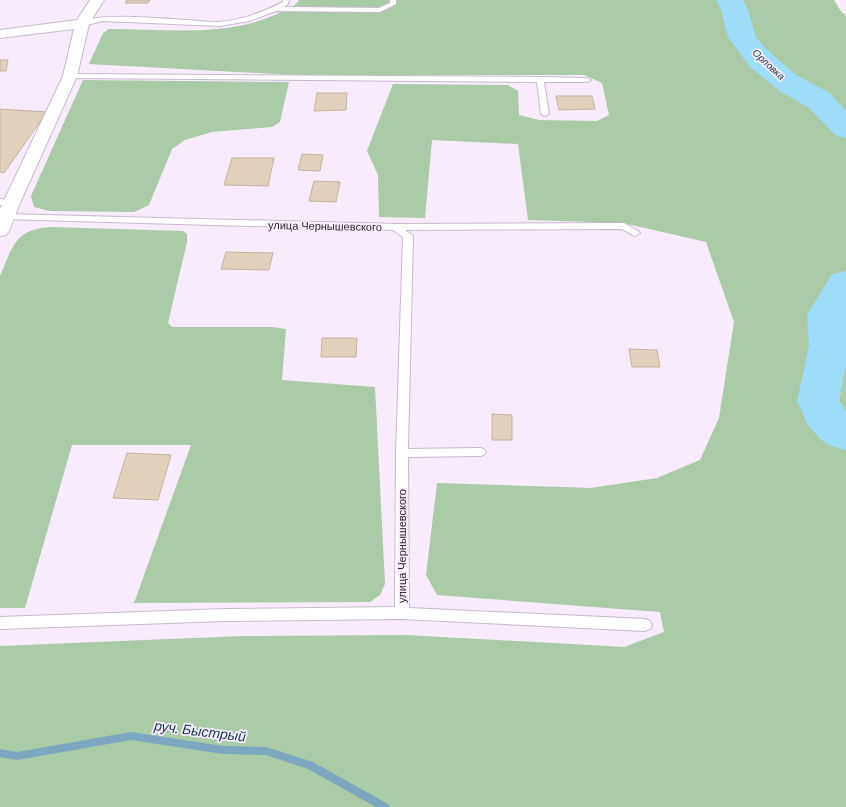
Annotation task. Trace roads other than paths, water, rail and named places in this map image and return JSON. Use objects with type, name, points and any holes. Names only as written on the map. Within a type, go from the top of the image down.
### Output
[{"type":"street","points":[[0,231],[6,207],[70,76],[82,24],[97,0]]},
{"type":"street","points":[[0,34],[82,24]]},
{"type":"lane","points":[[82,24],[103,19],[220,24],[246,19],[275,9],[286,3],[286,0]]},
{"type":"lane","points":[[275,9],[380,10],[393,4],[393,0]]},
{"type":"lane","points":[[70,76],[588,80]]},
{"type":"lane","points":[[540,79],[545,114]]},
{"type":"lane","name":"улица Чернышевского","points":[[6,207],[395,227],[408,236],[402,453],[402,613]]},
{"type":"lane","points":[[395,227],[624,226],[636,233]]},
{"type":"lane","points":[[402,453],[480,452]]},
{"type":"lane","points":[[0,623],[225,615],[402,613],[645,625]]},
{"type":"waterway","name":"Орловка","points":[[729,0],[734,10],[742,37],[749,48],[766,66],[786,82],[819,100],[846,128]]},
{"type":"waterway","name":"Орловка","points":[[846,283],[827,315],[829,346],[818,401],[823,414],[836,428],[846,434]]},
{"type":"waterway","name":"руч. Быстрый","points":[[0,753],[17,756],[131,736],[223,750],[266,751],[310,765],[385,807]]}]
